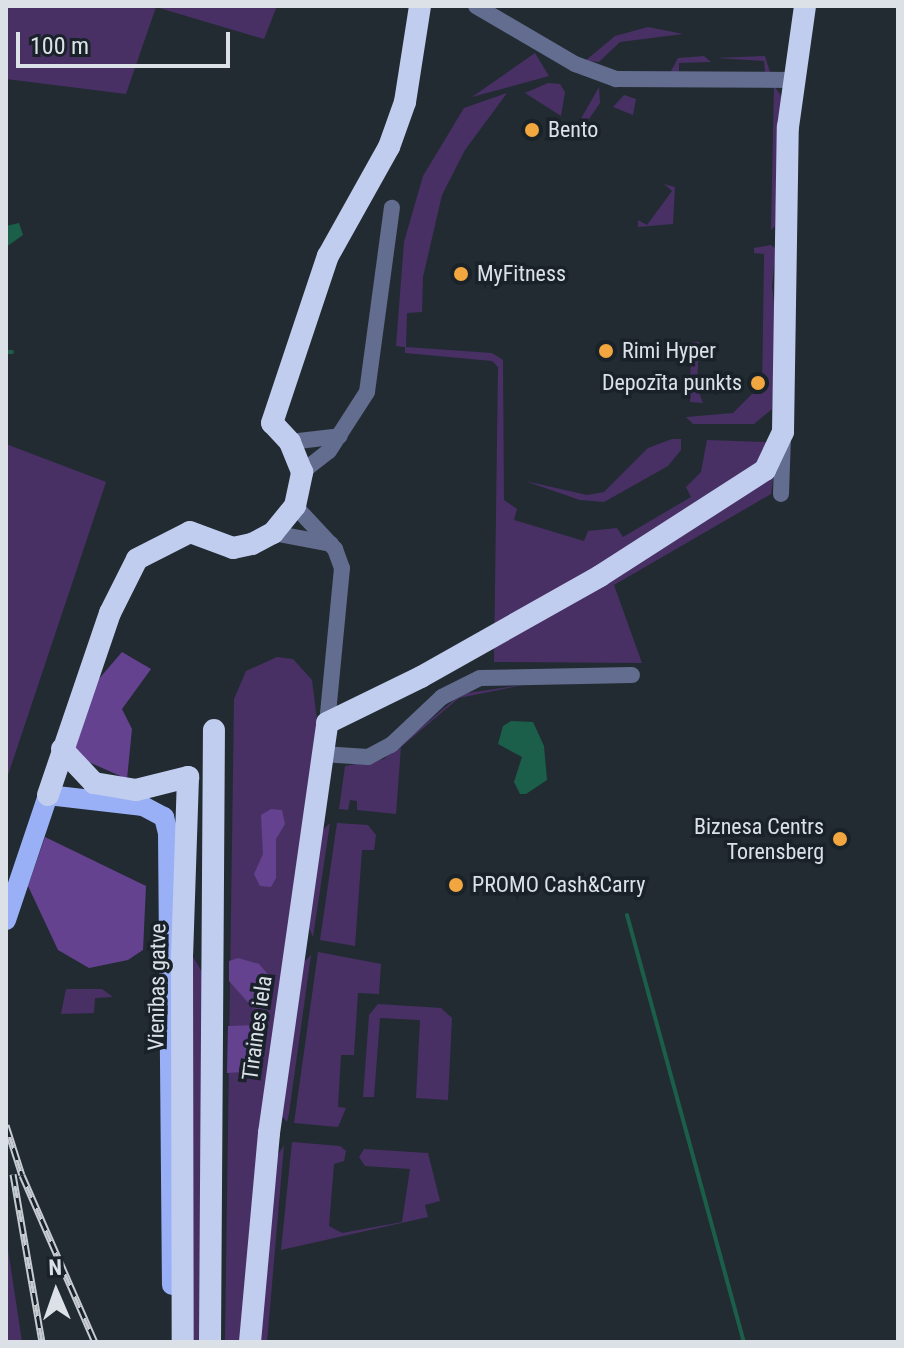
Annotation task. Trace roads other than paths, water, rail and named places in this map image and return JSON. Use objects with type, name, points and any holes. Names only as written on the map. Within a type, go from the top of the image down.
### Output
[{"type":"highway","points":[[48,795],[126,573],[145,553],[190,532],[233,548],[273,533],[295,506],[302,472],[290,442],[272,423],[328,256],[389,147],[405,102],[420,6]]},
{"type":"highway","points":[[327,723],[421,677],[740,491],[765,470],[783,432],[792,80],[805,6]]},
{"type":"highway","name":"Tīraines iela","points":[[250,1342],[269,1133],[327,723]]},
{"type":"highway","points":[[210,1342],[214,730]]},
{"type":"highway","name":"Vienības gatve","points":[[62,749],[94,783],[136,790],[188,777],[182,970],[182,1342]]},
{"type":"main road","points":[[7,918],[48,795]]},
{"type":"main road","name":"Vienības gatve","points":[[48,795],[143,806],[164,817],[168,833],[172,1290],[182,1342]]},
{"type":"street","points":[[476,6],[575,64],[616,79],[792,80]]},
{"type":"street","points":[[302,472],[340,436],[367,392],[376,355],[392,208]]},
{"type":"street","points":[[781,494],[783,432]]},
{"type":"street","points":[[290,442],[340,436]]},
{"type":"street","points":[[295,506],[341,559],[342,595],[327,723]]},
{"type":"street","points":[[273,533],[331,544]]},
{"type":"street","points":[[322,754],[368,757],[391,745],[442,697],[480,678],[632,675]]},
{"type":"waterway","points":[[6,352],[12,352]]},
{"type":"waterway","points":[[627,915],[744,1342]]},
{"type":"railway","points":[[6,1125],[22,1175],[95,1342]]},
{"type":"railway","points":[[13,1174],[42,1342]]},
{"type":"place","name":"Bento","points":[[532,130]]},
{"type":"place","name":"MyFitness","points":[[461,274]]},
{"type":"place","name":"Rimi Hyper","points":[[606,351]]},
{"type":"place","name":"Depozīta punkts","points":[[758,383]]},
{"type":"place","name":"Biznesa Centrs Torensberg","points":[[840,839]]},
{"type":"place","name":"PROMO Cash&Carry","points":[[456,885]]}]
